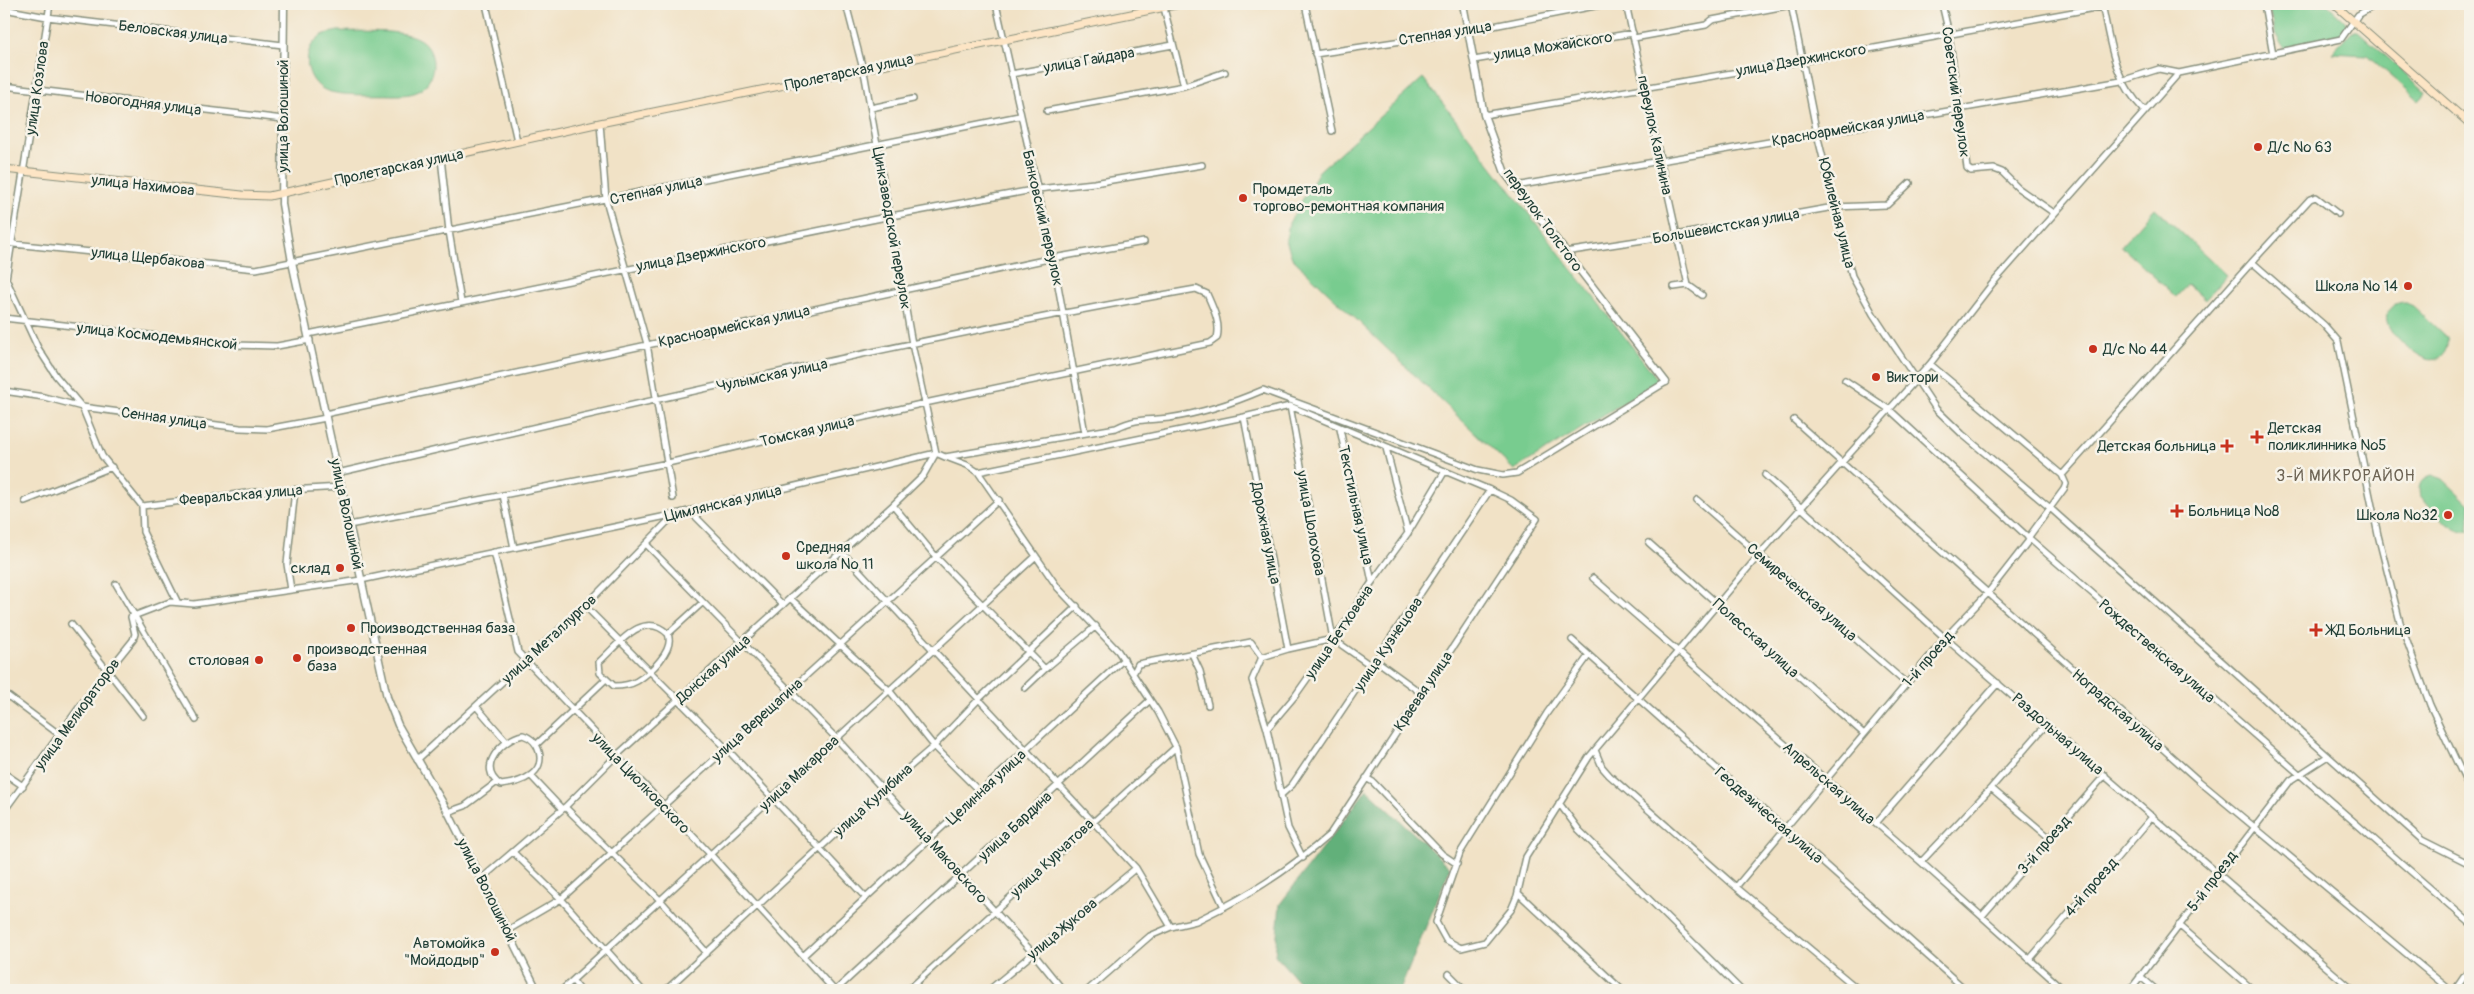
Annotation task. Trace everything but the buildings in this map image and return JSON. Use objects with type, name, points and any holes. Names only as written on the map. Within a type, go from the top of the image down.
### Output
[{"type":"main road","name":"Пролетарская улица","points":[[282,193],[600,123],[1004,40],[1163,5],[1180,4]]},
{"type":"main road","points":[[2334,4],[2470,124]]},
{"type":"main road","name":"улица Нахимова","points":[[4,170],[242,195],[282,193]]},
{"type":"street","name":"улица Козлова","points":[[50,4],[6,279],[38,348],[56,376],[82,407],[98,449],[142,506]]},
{"type":"street","name":"улица Волошиной","points":[[284,4],[282,193],[292,262],[387,697],[398,725],[448,812],[537,990]]},
{"type":"street","points":[[486,4],[517,141]]},
{"type":"street","name":"Цинкзаводской переулок","points":[[846,4],[871,108],[912,344],[936,453]]},
{"type":"street","name":"Банковский переулок","points":[[996,4],[1019,116],[1038,188],[1085,433]]},
{"type":"street","points":[[1305,4],[1332,130]]},
{"type":"street","name":"переулок Толстого","points":[[1463,4],[1484,114],[1505,172],[1666,382]]},
{"type":"street","name":"Степная улица","points":[[1315,54],[1468,31],[1604,4]]},
{"type":"street","name":"переулок Калинина","points":[[1626,4],[1688,284]]},
{"type":"street","name":"улица Можайского","points":[[1474,60],[1706,25],[1712,20],[1791,4]]},
{"type":"street","name":"Юбилейная улица","points":[[1791,4],[1817,134],[1852,276],[1873,314],[1915,378],[1945,419],[2049,507],[2422,840],[2470,864]]},
{"type":"street","name":"Советский переулок","points":[[1942,4],[1949,34],[1967,168],[1979,172],[1994,170],[2002,172],[2018,188],[2054,213]]},
{"type":"street","name":"улица Дзержинского","points":[[1484,114],[1802,61],[2102,5],[2117,4]]},
{"type":"street","points":[[2264,4],[2273,54]]},
{"type":"street","name":"Красноармейская улица","points":[[1516,186],[2121,81],[2158,69],[2179,73],[2273,54],[2341,39],[2355,22],[2358,15],[2377,4]]},
{"type":"street","points":[[1163,5],[1171,46],[1184,86]]},
{"type":"street","points":[[2102,5],[2114,65],[2121,81],[2144,110]]},
{"type":"street","name":"Беловская улица","points":[[4,9],[47,17],[283,45]]},
{"type":"street","name":"улица Гайдара","points":[[1011,74],[1171,46]]},
{"type":"street","points":[[1047,111],[1184,86],[1226,72]]},
{"type":"street","points":[[1589,655],[1546,713],[1460,853],[1436,922],[1446,940],[1462,948],[1485,942],[1511,910],[1518,893],[1526,857],[1559,803],[1595,750],[1759,555],[1890,410],[1915,378],[1930,364],[1967,314],[2054,213],[2179,73]]},
{"type":"street","name":"Новогодняя улица","points":[[4,86],[283,119]]},
{"type":"street","points":[[871,108],[913,98]]},
{"type":"street","name":"Степная улица","points":[[292,262],[1019,116]]},
{"type":"street","points":[[600,123],[606,200],[647,344],[658,399],[673,498]]},
{"type":"street","points":[[441,158],[449,232],[461,302]]},
{"type":"street","name":"улица Дзержинского","points":[[309,337],[461,302],[891,216],[1038,188],[1094,183],[1202,165]]},
{"type":"street","name":"Большевистская улица","points":[[1565,252],[1676,235],[1834,207],[1887,205],[1910,183]]},
{"type":"street","points":[[1930,364],[2062,475],[2310,198],[2316,197],[2338,214]]},
{"type":"street","name":"Красноармейская улица","points":[[325,416],[647,344],[1052,258],[1144,242]]},
{"type":"street","name":"улица Щербакова","points":[[4,243],[256,269],[292,262]]},
{"type":"street","points":[[2252,262],[2324,325],[2338,342],[2372,507],[2395,604],[2430,706],[2470,790]]},
{"type":"street","points":[[1674,287],[1688,284],[1702,295]]},
{"type":"street","name":"Чулымская улица","points":[[337,472],[658,399],[1063,312],[1196,289],[1207,294]]},
{"type":"street","name":"Томская улица","points":[[349,525],[668,463],[925,403],[1210,343],[1217,338],[1219,331],[1207,294]]},
{"type":"street","name":"улица Космодемьянской","points":[[4,318],[234,346],[277,346],[309,337]]},
{"type":"street","name":"Рождественская улица","points":[[1845,380],[1890,410],[2029,538],[2297,774],[2470,923]]},
{"type":"street","points":[[945,457],[1116,428],[1133,420],[1170,418],[1228,405],[1263,390],[1478,470],[1503,475],[1517,473],[1528,468],[1666,382]]},
{"type":"street","name":"Сенная улица","points":[[4,391],[44,397],[82,407],[249,429],[282,427],[325,416]]},
{"type":"street","points":[[978,472],[1290,406],[1340,429],[1490,490]]},
{"type":"street","name":"улица Шолохова","points":[[1290,406],[1333,639]]},
{"type":"street","name":"Дорожная улица","points":[[1244,417],[1288,649]]},
{"type":"street","name":"Ноградская улица","points":[[1794,420],[2192,775],[2450,990]]},
{"type":"street","name":"Текстильная улица","points":[[1340,429],[1372,582]]},
{"type":"street","points":[[1386,448],[1408,533]]},
{"type":"street","points":[[936,453],[967,465],[978,472],[1058,588],[1096,626],[1134,672],[1176,747],[1199,854],[1224,907]]},
{"type":"street","name":"Донская улица","points":[[481,878],[514,853],[564,808],[616,757],[893,505],[923,476],[936,453]]},
{"type":"street","name":"Цимлянская улица","points":[[135,614],[164,603],[177,601],[194,604],[361,580],[690,511],[936,453]]},
{"type":"street","points":[[26,501],[112,467]]},
{"type":"street","name":"улица Бетховена","points":[[1267,729],[1295,696],[1372,582],[1408,533],[1445,471]]},
{"type":"street","name":"Раздольная улица","points":[[1765,475],[1945,638],[2220,873],[2353,990]]},
{"type":"street","name":"1-й проезд","points":[[1736,887],[1945,638],[1987,594],[2066,486],[2062,475]]},
{"type":"street","name":"Февральская улица","points":[[142,506],[180,500],[341,487]]},
{"type":"street","points":[[291,590],[287,564],[295,490]]},
{"type":"street","name":"Краевая улица","points":[[1088,990],[1150,936],[1170,927],[1196,921],[1265,885],[1303,858],[1330,834],[1537,519],[1511,500],[1490,490]]},
{"type":"street","name":"улица Кузнецова","points":[[1281,795],[1292,786],[1490,490]]},
{"type":"street","points":[[503,495],[514,548]]},
{"type":"street","name":"улица Верещагина","points":[[508,930],[561,899],[840,644],[938,558],[998,500]]},
{"type":"street","name":"Семиреченская улица","points":[[1697,500],[1907,684]]},
{"type":"street","points":[[893,505],[938,558],[1030,651],[1045,669]]},
{"type":"street","points":[[142,506],[143,532],[177,601]]},
{"type":"street","points":[[690,511],[783,605]]},
{"type":"street","name":"улица Металлургов","points":[[417,760],[585,606],[676,514]]},
{"type":"street","name":"Полесская улица","points":[[1649,543],[1864,734]]},
{"type":"street","name":"улица Маковского","points":[[647,545],[884,789],[1033,953],[1063,990]]},
{"type":"street","points":[[841,551],[889,600],[1136,868],[1170,927]]},
{"type":"street","name":"улица Циолковского","points":[[494,552],[518,652],[835,990]]},
{"type":"street","name":"улица Макарова","points":[[562,990],[774,798],[836,738],[1036,556]]},
{"type":"street","name":"Апрельская улица","points":[[1593,578],[1921,862],[2064,990]]},
{"type":"street","points":[[116,584],[196,720]]},
{"type":"street","points":[[790,598],[889,690],[934,746],[980,792]]},
{"type":"street","points":[[668,634],[702,603]]},
{"type":"street","points":[[585,606],[726,748],[866,898]]},
{"type":"street","name":"улица Кулибина","points":[[666,990],[884,789],[934,746],[979,699],[1076,606]]},
{"type":"street","name":"улица Мелиораторов","points":[[4,811],[134,637],[131,619],[135,614]]},
{"type":"street","points":[[70,624],[143,716]]},
{"type":"street","points":[[654,625],[668,634],[670,640],[669,648],[638,680],[627,685],[614,686],[605,680],[600,673],[599,662],[621,642],[639,626],[654,625]]},
{"type":"street","points":[[1025,688],[1096,626]]},
{"type":"street","points":[[1303,858],[1288,828],[1267,729],[1252,680],[1262,657],[1333,639],[1373,667]]},
{"type":"street","name":"Геодезическая улица","points":[[1572,640],[1966,990]]},
{"type":"street","points":[[1134,672],[1138,664],[1251,642],[1262,657]]},
{"type":"street","points":[[1192,654],[1200,671],[1208,705]]},
{"type":"street","name":"Целинная улица","points":[[804,956],[1124,659]]},
{"type":"street","points":[[1377,660],[1421,693]]},
{"type":"street","points":[[537,744],[605,680]]},
{"type":"street","points":[[1876,823],[1998,683]]},
{"type":"street","points":[[4,693],[60,735]]},
{"type":"street","name":"улица Бардина","points":[[835,990],[1060,785],[1149,701]]},
{"type":"street","points":[[476,706],[507,742]]},
{"type":"street","points":[[1921,862],[1991,788],[2046,724]]},
{"type":"street","points":[[523,735],[537,744],[540,761],[538,768],[530,776],[509,784],[501,785],[497,782],[489,768],[489,762],[507,742],[523,735]]},
{"type":"street","name":"улица Курчатова","points":[[908,990],[1093,820],[1176,747]]},
{"type":"street","points":[[1595,750],[1602,767],[1609,775],[1736,887],[1858,990]]},
{"type":"street","name":"5-й проезд","points":[[2130,990],[2220,873],[2254,825],[2297,774],[2328,756]]},
{"type":"street","points":[[4,773],[23,786]]},
{"type":"street","name":"3-й проезд","points":[[1982,916],[2105,775]]},
{"type":"street","points":[[530,776],[661,901],[707,953]]},
{"type":"street","points":[[1366,778],[1373,782],[1442,854],[1456,864]]},
{"type":"street","points":[[448,812],[465,806],[497,782]]},
{"type":"street","points":[[1991,788],[2050,838]]},
{"type":"street","points":[[1559,803],[1579,830],[1741,990]]},
{"type":"street","name":"4-й проезд","points":[[2030,959],[2153,816]]},
{"type":"street","points":[[514,853],[561,899],[642,990]]},
{"type":"street","name":"улица Жукова","points":[[989,990],[1136,868]]},
{"type":"street","points":[[1518,893],[1622,990]]},
{"type":"street","points":[[2179,925],[2253,990]]},
{"type":"street","points":[[2455,990],[2470,968]]},
{"type":"street","points":[[1449,974],[1466,990]]},
{"type":"street","points":[[2140,976],[2156,990]]},
{"type":"street","points":[[573,981],[580,990]]},
{"type":"green space","points":[[2268,4],[2327,4],[2345,21],[2347,27],[2339,36],[2284,49],[2274,31]]},
{"type":"green space","points":[[338,31],[390,32],[417,38],[429,49],[432,56],[433,64],[430,79],[419,91],[406,94],[348,94],[325,90],[313,80],[307,59],[312,45],[319,37]]},
{"type":"green space","points":[[2352,31],[2358,31],[2426,92],[2419,100],[2367,55],[2332,53]]},
{"type":"green space","points":[[1423,78],[1659,381],[1514,470],[1292,258],[1286,240],[1289,223],[1319,171]]},
{"type":"green space","points":[[2155,208],[2227,275],[2205,300],[2188,284],[2176,297],[2121,246]]},
{"type":"green space","points":[[2406,303],[2413,306],[2447,338],[2447,347],[2440,357],[2432,360],[2421,356],[2399,340],[2393,332],[2387,318],[2389,311],[2396,305]]},
{"type":"green space","points":[[2432,475],[2443,479],[2470,505],[2468,531],[2462,531],[2448,524],[2420,495],[2419,488],[2421,482]]},
{"type":"green space","points":[[1367,789],[1450,868],[1400,990],[1306,990],[1275,955],[1280,904]]},
{"type":"place","name":"Д/с № 63","points":[[2258,147]]},
{"type":"place","name":"Промдеталь торгово-ремонтная компания","points":[[1243,198]]},
{"type":"place","name":"Школа № 14","points":[[2408,286]]},
{"type":"place","name":"Д/с № 44","points":[[2093,349]]},
{"type":"place","name":"Виктори","points":[[1876,377]]},
{"type":"place","name":"Детская поликлинника №5","points":[[2257,437]]},
{"type":"place","name":"Детская больница","points":[[2227,446]]},
{"type":"place","name":"Больница №8","points":[[2177,511]]},
{"type":"place","name":"Школа №32","points":[[2448,515]]},
{"type":"place","name":"Средняя школа № 11","points":[[786,556]]},
{"type":"place","name":"склад","points":[[340,568]]},
{"type":"place","name":"Производственная база","points":[[351,628]]},
{"type":"place","name":"ЖД Больница","points":[[2316,630]]},
{"type":"place","name":"производственная база","points":[[297,658]]},
{"type":"place","name":"столовая","points":[[259,660]]},
{"type":"place","name":"Автомойка \"Мойдодыр\"","points":[[495,952]]},
{"type":"district","name":"3-Й МИКРОРАЙОН","points":[[2346,475]]}]
